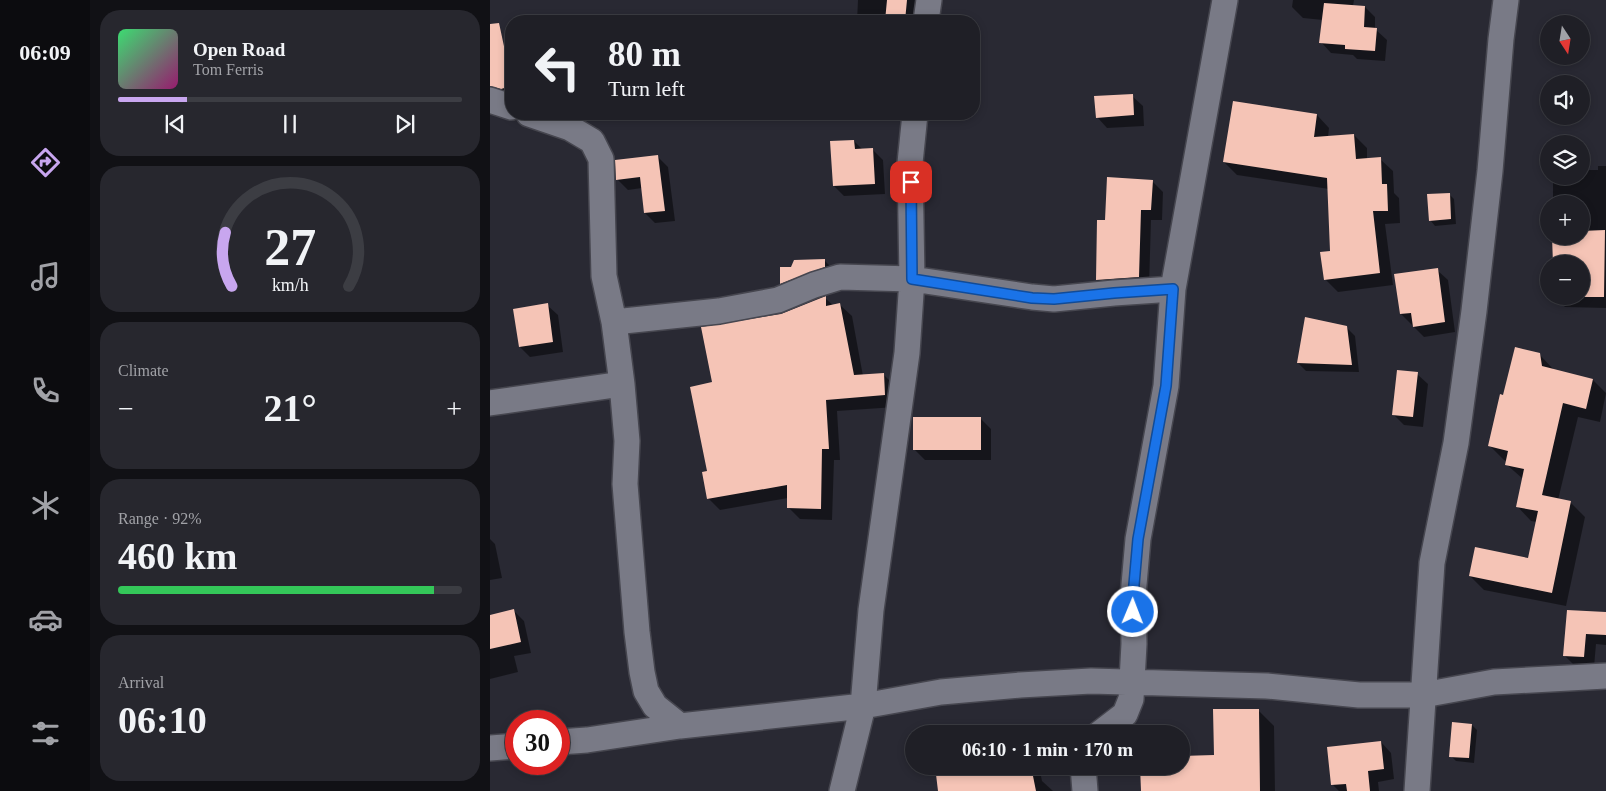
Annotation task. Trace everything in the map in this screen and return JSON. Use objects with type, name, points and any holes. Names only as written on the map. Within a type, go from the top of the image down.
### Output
[{"type":"street","points":[[927,15],[929,0]]},
{"type":"street","points":[[1110,725],[1124,714],[1131,699],[1134,644],[1133,596],[1138,539],[1166,386],[1173,289],[1216,61],[1225,0]]},
{"type":"street","points":[[1417,791],[1432,563],[1456,443],[1474,311],[1490,171],[1506,0]]},
{"type":"street","points":[[490,100],[505,105]]},
{"type":"street","points":[[547,120],[570,128],[592,141],[601,159],[604,276],[614,322],[622,384],[627,441],[626,493],[642,672],[646,691],[655,706],[680,726]]},
{"type":"street","points":[[842,791],[863,706],[871,610],[907,353],[912,279],[910,162],[914,120]]},
{"type":"street","points":[[614,322],[719,311],[778,300],[814,285],[840,277],[912,279],[1032,298],[1054,299],[1173,289]]},
{"type":"street","points":[[490,403],[622,384]]},
{"type":"street","points":[[570,741],[680,726],[863,706],[951,691],[1091,681],[1267,686],[1359,695],[1423,695],[1494,682],[1606,676]]},
{"type":"street","points":[[490,748],[505,747]]},
{"type":"street","points":[[1084,775],[1085,791]]},
{"type":"building","points":[[887,0],[907,0],[906,15],[886,15]]},
{"type":"building","points":[[1324,3],[1365,6],[1364,27],[1377,28],[1375,51],[1345,49],[1345,45],[1319,43]]},
{"type":"building","points":[[499,23],[505,51],[505,88],[501,89],[490,86],[490,24]]},
{"type":"building","points":[[1133,94],[1134,115],[1096,118],[1094,96]]},
{"type":"building","points":[[1233,101],[1317,114],[1314,137],[1354,134],[1356,159],[1381,157],[1382,184],[1387,184],[1388,211],[1373,211],[1380,273],[1324,280],[1320,252],[1330,251],[1327,178],[1223,162]]},
{"type":"building","points":[[854,140],[855,149],[873,148],[875,184],[833,186],[830,141]]},
{"type":"building","points":[[658,155],[665,211],[644,213],[640,177],[616,180],[615,160]]},
{"type":"building","points":[[1107,177],[1153,180],[1151,210],[1141,210],[1139,277],[1096,280],[1097,220],[1105,220]]},
{"type":"building","points":[[1450,193],[1451,219],[1429,221],[1427,194]]},
{"type":"building","points":[[1605,230],[1604,297],[1590,297],[1590,255],[1553,255],[1552,245],[1590,245],[1590,231]]},
{"type":"building","points":[[825,259],[825,267],[780,284],[780,267],[791,267],[794,260]]},
{"type":"building","points":[[1438,268],[1445,322],[1413,327],[1411,313],[1400,314],[1394,274]]},
{"type":"building","points":[[826,296],[826,306],[840,303],[854,375],[884,373],[885,395],[826,400],[829,449],[822,449],[821,509],[787,508],[787,485],[707,499],[702,472],[707,471],[690,387],[712,382],[701,327],[781,314]]},
{"type":"building","points":[[548,303],[553,342],[519,347],[513,309]]},
{"type":"building","points":[[1305,317],[1347,326],[1352,365],[1297,363]]},
{"type":"building","points":[[1515,347],[1540,353],[1542,366],[1593,379],[1586,409],[1563,403],[1542,495],[1571,501],[1552,593],[1469,576],[1475,547],[1528,558],[1538,511],[1516,507],[1524,469],[1505,465],[1508,451],[1488,446],[1500,394],[1503,395]]},
{"type":"building","points":[[1397,370],[1418,372],[1413,417],[1392,415]]},
{"type":"building","points":[[913,417],[981,417],[981,450],[913,450]]},
{"type":"building","points":[[514,609],[521,642],[490,649],[490,615]]},
{"type":"building","points":[[1567,610],[1606,612],[1606,635],[1586,634],[1584,657],[1563,656]]},
{"type":"building","points":[[1213,709],[1259,709],[1260,791],[1141,791],[1140,775],[1190,775],[1190,756],[1214,755]]},
{"type":"building","points":[[1452,722],[1472,724],[1469,758],[1449,757]]},
{"type":"building","points":[[1381,741],[1384,769],[1368,771],[1370,791],[1347,791],[1346,784],[1331,785],[1327,747]]},
{"type":"building","points":[[936,775],[1033,775],[1036,791],[938,791]]},
{"type":"route","points":[[911,182],[912,279],[1032,298],[1054,299],[1173,289],[1166,386],[1138,539],[1133,612]]}]
